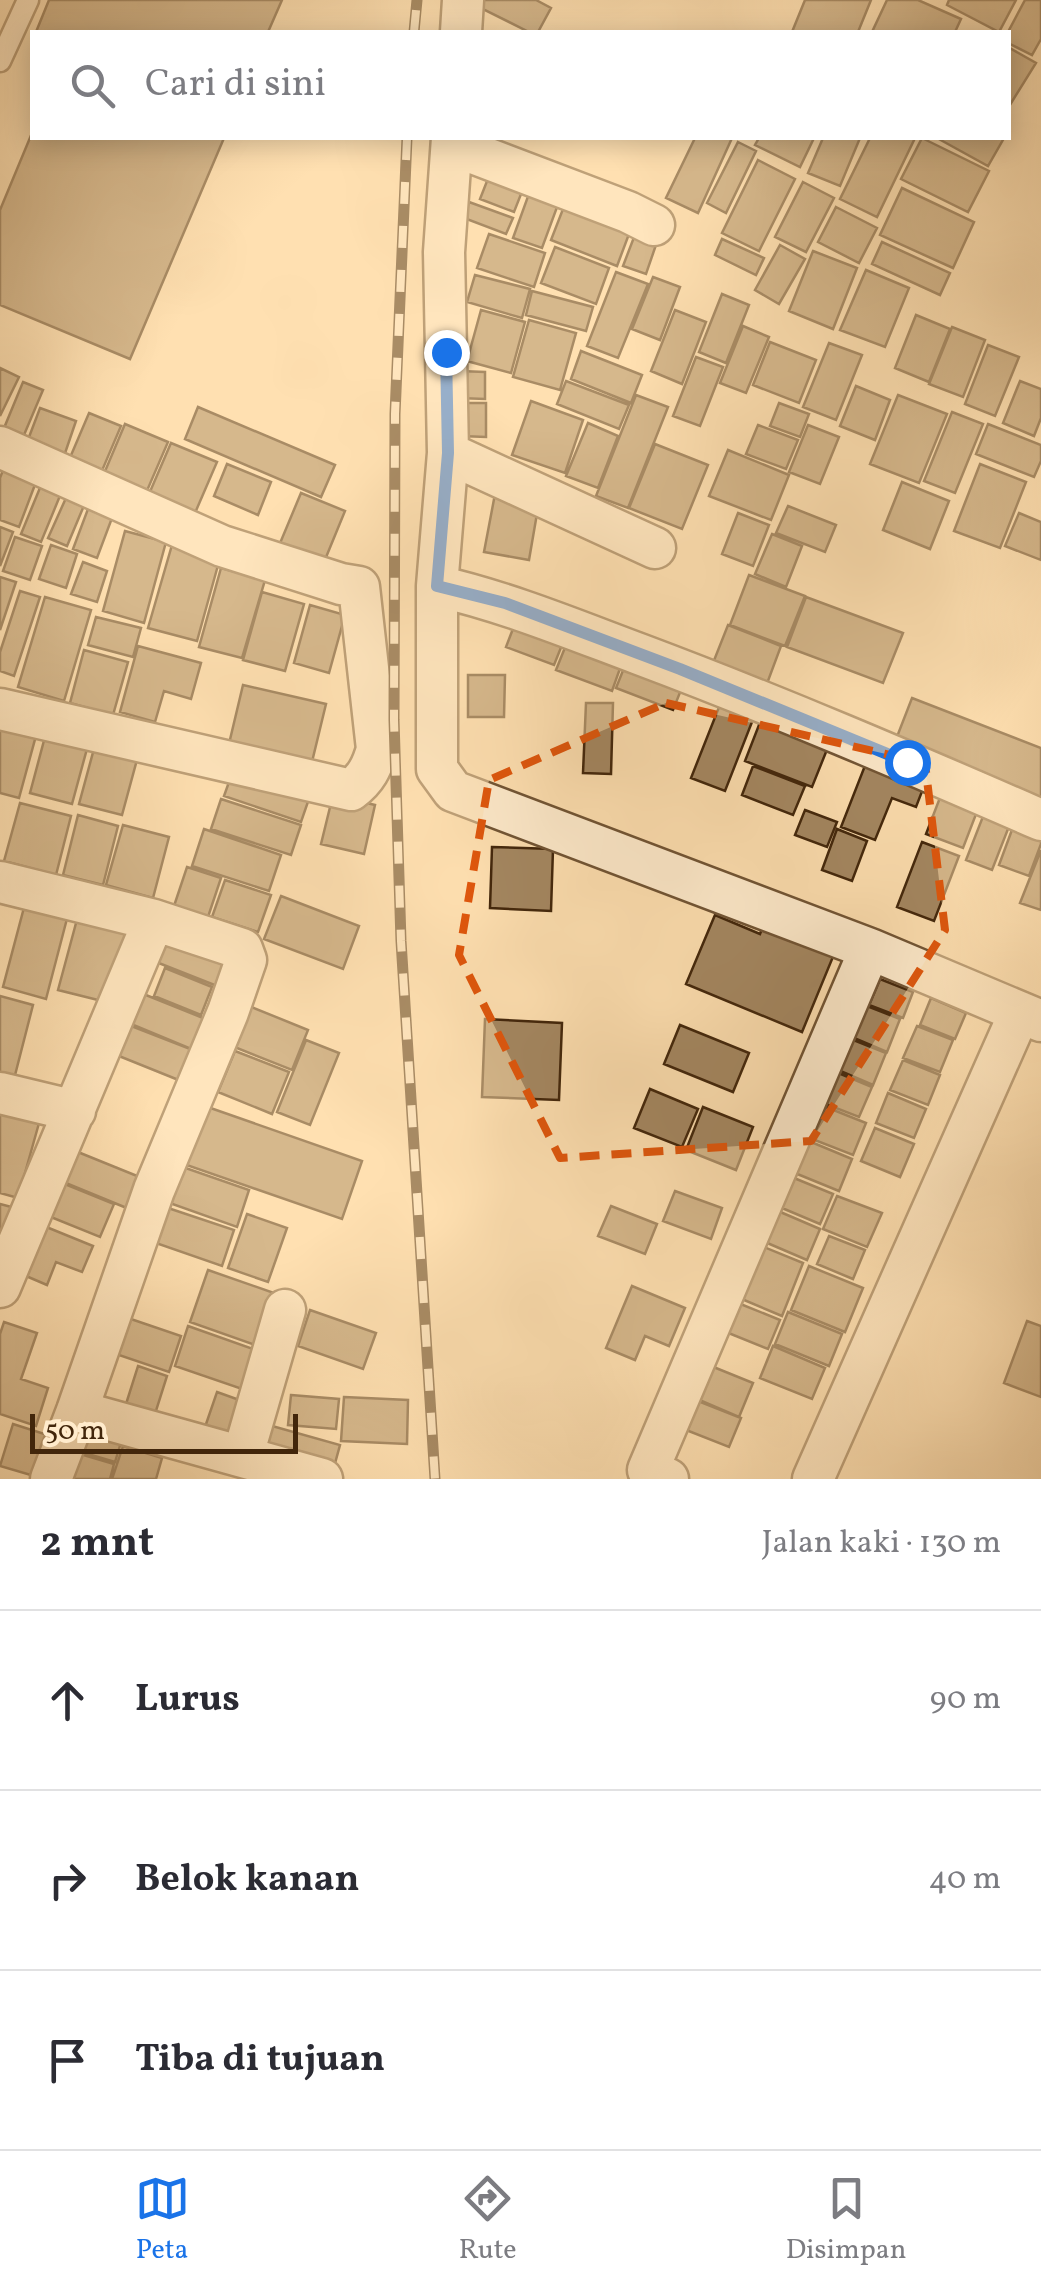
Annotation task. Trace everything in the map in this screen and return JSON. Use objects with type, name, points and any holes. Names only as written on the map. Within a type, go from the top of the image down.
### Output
[{"type":"street","points":[[461,30],[463,0]]},
{"type":"street","points":[[654,225],[452,141],[444,252],[448,453],[470,594],[437,769],[453,790],[870,948],[1031,1017],[813,1479]]},
{"type":"street","points":[[0,447],[222,546],[341,584],[360,586],[376,749],[371,768],[351,790],[0,709]]},
{"type":"street","points":[[448,453],[655,548]]},
{"type":"street","points":[[470,594],[680,669],[1041,820]]},
{"type":"street","points":[[0,882],[154,920],[242,948],[246,960],[154,1190],[51,1479]]},
{"type":"street","points":[[0,1288],[154,920]]},
{"type":"street","points":[[654,1476],[870,948]]},
{"type":"street","points":[[0,1093],[75,1111]]},
{"type":"street","points":[[243,1456],[286,1310]]},
{"type":"street","points":[[77,1411],[322,1479]]},
{"type":"lane","points":[[0,60],[28,0]]},
{"type":"highlighted area","points":[[666,703],[925,763],[945,930],[811,1141],[560,1158],[459,955],[489,780]]},
{"type":"building","points":[[49,0],[282,0],[269,30],[37,30]]},
{"type":"building","points":[[536,0],[551,8],[539,30],[525,30],[471,3]]},
{"type":"building","points":[[805,0],[871,0],[859,30],[793,30]]},
{"type":"building","points":[[887,0],[918,0],[961,19],[956,30],[873,30]]},
{"type":"building","points":[[949,0],[1016,0],[1000,30],[947,5]]},
{"type":"building","points":[[1025,0],[1041,0],[1041,39],[1032,55],[1011,44],[1009,30]]},
{"type":"building","points":[[1011,49],[1036,63],[1011,103]]},
{"type":"building","points":[[30,138],[223,140],[130,359],[0,305],[0,210]]},
{"type":"building","points":[[694,140],[731,140],[698,213],[666,198]]},
{"type":"building","points":[[758,140],[813,140],[800,167],[755,145]]},
{"type":"building","points":[[822,140],[859,140],[840,186],[808,173]]},
{"type":"building","points":[[869,140],[914,140],[877,217],[840,199]]},
{"type":"building","points":[[921,140],[989,171],[968,212],[901,179]]},
{"type":"building","points":[[941,140],[1003,140],[988,166]]},
{"type":"building","points":[[738,142],[756,151],[726,213],[707,203]]},
{"type":"building","points":[[758,160],[795,179],[759,251],[722,233]]},
{"type":"building","points":[[489,176],[523,189],[514,212],[480,199]]},
{"type":"building","points":[[803,182],[834,198],[806,252],[775,237]]},
{"type":"building","points":[[531,188],[560,199],[542,248],[513,238]]},
{"type":"building","points":[[902,188],[974,222],[953,268],[880,235]]},
{"type":"building","points":[[469,202],[513,218],[506,234],[464,218]]},
{"type":"building","points":[[836,207],[877,228],[859,263],[818,242]]},
{"type":"building","points":[[563,209],[629,234],[617,266],[551,240]]},
{"type":"building","points":[[636,232],[658,239],[646,274],[623,266]]},
{"type":"building","points":[[489,234],[545,253],[534,287],[477,268]]},
{"type":"building","points":[[722,239],[764,258],[756,275],[715,255]]},
{"type":"building","points":[[882,242],[950,273],[940,295],[872,264]]},
{"type":"building","points":[[780,245],[805,259],[779,304],[755,290]]},
{"type":"building","points":[[555,247],[609,268],[596,304],[541,283]]},
{"type":"building","points":[[813,251],[857,268],[833,329],[789,311]]},
{"type":"building","points":[[866,270],[909,288],[885,347],[840,330]]},
{"type":"building","points":[[616,272],[648,284],[618,358],[587,346]]},
{"type":"building","points":[[475,275],[530,289],[522,318],[467,302]]},
{"type":"building","points":[[653,277],[680,287],[660,340],[632,329]]},
{"type":"building","points":[[532,291],[593,307],[586,331],[526,315]]},
{"type":"building","points":[[722,294],[749,305],[726,363],[699,352]]},
{"type":"building","points":[[481,310],[525,322],[511,373],[467,361]]},
{"type":"building","points":[[675,310],[706,322],[682,384],[651,371]]},
{"type":"building","points":[[916,315],[950,329],[929,382],[895,368]]},
{"type":"building","points":[[529,320],[576,333],[560,390],[513,377]]},
{"type":"building","points":[[743,326],[769,337],[746,393],[720,383]]},
{"type":"building","points":[[952,327],[985,340],[963,397],[929,384]]},
{"type":"building","points":[[770,342],[816,360],[799,403],[753,385]]},
{"type":"building","points":[[829,343],[862,355],[836,420],[803,407]]},
{"type":"building","points":[[988,345],[1019,357],[995,416],[965,404]]},
{"type":"building","points":[[581,351],[642,375],[631,403],[571,379]]},
{"type":"building","points":[[696,357],[723,367],[700,426],[673,416]]},
{"type":"building","points":[[0,368],[19,377],[0,416]]},
{"type":"building","points":[[459,371],[485,372],[485,399],[459,398]]},
{"type":"building","points":[[566,381],[629,405],[619,429],[557,404]]},
{"type":"building","points":[[1020,381],[1041,389],[1041,418],[1034,436],[1003,423]]},
{"type":"building","points":[[23,382],[43,390],[21,442],[2,433]]},
{"type":"building","points":[[856,386],[890,400],[875,440],[840,426]]},
{"type":"building","points":[[636,395],[668,407],[628,508],[596,496]]},
{"type":"building","points":[[898,395],[947,414],[919,483],[870,464]]},
{"type":"building","points":[[531,401],[583,420],[565,473],[512,455]]},
{"type":"building","points":[[461,403],[486,403],[486,437],[461,436]]},
{"type":"building","points":[[779,403],[809,414],[800,437],[770,426]]},
{"type":"building","points":[[198,407],[335,465],[321,497],[185,439]]},
{"type":"building","points":[[40,408],[76,421],[63,459],[26,445]]},
{"type":"building","points":[[952,412],[983,424],[955,493],[924,481]]},
{"type":"building","points":[[89,413],[121,426],[101,473],[69,460]]},
{"type":"building","points":[[588,423],[618,436],[598,488],[566,476]]},
{"type":"building","points":[[125,424],[168,442],[146,493],[103,476]]},
{"type":"building","points":[[988,424],[1041,445],[1041,461],[1034,477],[976,454]]},
{"type":"building","points":[[758,425],[798,440],[786,469],[746,454]]},
{"type":"building","points":[[808,425],[839,437],[820,484],[789,472]]},
{"type":"building","points":[[171,443],[217,462],[195,513],[149,494]]},
{"type":"building","points":[[655,444],[708,465],[682,529],[629,508]]},
{"type":"building","points":[[728,450],[789,475],[771,520],[709,496]]},
{"type":"building","points":[[6,462],[39,474],[19,527],[0,520],[0,478]]},
{"type":"building","points":[[227,464],[271,482],[258,515],[214,496]]},
{"type":"building","points":[[980,464],[1026,482],[1000,548],[954,531]]},
{"type":"building","points":[[44,478],[64,486],[41,542],[21,534]]},
{"type":"building","points":[[902,482],[949,501],[930,549],[883,530]]},
{"type":"building","points":[[70,489],[88,496],[67,546],[48,538]]},
{"type":"building","points":[[301,493],[345,511],[322,567],[278,548]]},
{"type":"building","points":[[495,494],[539,502],[529,560],[484,552]]},
{"type":"building","points":[[91,501],[115,510],[97,558],[73,549]]},
{"type":"building","points":[[788,506],[836,525],[825,552],[776,533]]},
{"type":"building","points":[[738,513],[769,525],[753,566],[722,554]]},
{"type":"building","points":[[1019,513],[1041,522],[1041,560],[1005,546]]},
{"type":"building","points":[[0,527],[13,532],[0,566]]},
{"type":"building","points":[[125,531],[166,542],[144,623],[103,611]]},
{"type":"building","points":[[772,534],[802,546],[786,587],[755,574]]},
{"type":"building","points":[[15,537],[42,546],[30,580],[3,571]]},
{"type":"building","points":[[51,545],[77,554],[66,588],[39,579]]},
{"type":"building","points":[[172,545],[220,558],[197,641],[148,628]]},
{"type":"building","points":[[83,562],[107,571],[97,602],[71,594]]},
{"type":"building","points":[[221,568],[265,580],[242,658],[199,647]]},
{"type":"building","points":[[749,575],[805,596],[785,646],[730,625]]},
{"type":"building","points":[[0,577],[16,582],[0,630]]},
{"type":"building","points":[[20,591],[40,597],[14,676],[0,671],[0,652]]},
{"type":"building","points":[[262,592],[304,604],[285,671],[243,660]]},
{"type":"building","points":[[45,597],[91,610],[64,701],[18,687]]},
{"type":"building","points":[[806,597],[903,633],[883,683],[787,647]]},
{"type":"building","points":[[310,605],[345,615],[329,673],[294,663]]},
{"type":"building","points":[[96,617],[141,628],[133,657],[88,645]]},
{"type":"building","points":[[516,621],[564,640],[554,665],[506,647]]},
{"type":"building","points":[[728,625],[781,646],[765,689],[711,668]]},
{"type":"building","points":[[568,640],[623,660],[612,691],[556,670]]},
{"type":"building","points":[[138,646],[201,663],[191,699],[164,691],[155,722],[120,712]]},
{"type":"building","points":[[84,650],[128,662],[113,715],[70,703]]},
{"type":"building","points":[[628,658],[685,680],[673,710],[616,688]]},
{"type":"building","points":[[468,675],[505,675],[504,717],[468,717]]},
{"type":"building","points":[[243,685],[326,704],[311,766],[228,748]]},
{"type":"building","points":[[725,692],[759,704],[725,791],[691,778]]},
{"type":"building","points":[[912,698],[1041,748],[1041,805],[893,747]]},
{"type":"building","points":[[586,703],[613,703],[611,774],[583,773]]},
{"type":"building","points":[[764,712],[832,737],[812,787],[745,761]]},
{"type":"building","points":[[2,722],[37,732],[19,798],[0,793]]},
{"type":"building","points":[[46,733],[88,745],[72,804],[30,793]]},
{"type":"building","points":[[95,745],[138,756],[122,815],[79,804]]},
{"type":"building","points":[[868,758],[926,781],[916,807],[892,798],[875,840],[841,827]]},
{"type":"building","points":[[753,766],[805,786],[793,815],[742,795]]},
{"type":"building","points":[[234,768],[311,793],[301,822],[224,796]]},
{"type":"building","points":[[946,782],[983,796],[963,848],[926,834]]},
{"type":"building","points":[[333,795],[375,805],[364,854],[321,844]]},
{"type":"building","points":[[221,799],[301,825],[291,855],[211,829]]},
{"type":"building","points":[[989,801],[1015,811],[992,870],[966,860]]},
{"type":"building","points":[[20,803],[71,816],[56,875],[4,861]]},
{"type":"building","points":[[805,810],[837,822],[827,847],[795,835]]},
{"type":"building","points":[[78,815],[118,826],[103,885],[63,875]]},
{"type":"building","points":[[1016,819],[1041,829],[1041,844],[1029,876],[999,865]]},
{"type":"building","points":[[123,825],[169,837],[153,898],[106,885]]},
{"type":"building","points":[[204,829],[281,855],[269,891],[192,866]]},
{"type":"building","points":[[837,829],[867,841],[852,881],[822,870]]},
{"type":"building","points":[[922,842],[959,856],[934,921],[897,907]]},
{"type":"building","points":[[492,847],[553,849],[551,911],[490,908]]},
{"type":"building","points":[[1041,850],[1041,910],[1020,903]]},
{"type":"building","points":[[187,867],[221,878],[208,917],[174,906]]},
{"type":"building","points":[[225,880],[271,895],[258,932],[212,917]]},
{"type":"building","points":[[281,896],[359,926],[343,969],[264,939]]},
{"type":"building","points":[[26,900],[69,911],[46,999],[3,987]]},
{"type":"building","points":[[79,912],[134,927],[114,1004],[58,990]]},
{"type":"building","points":[[715,915],[760,934],[766,918],[837,947],[802,1032],[686,984]]},
{"type":"building","points":[[158,928],[228,957],[217,986],[146,958]]},
{"type":"building","points":[[165,968],[212,987],[201,1015],[154,996]]},
{"type":"building","points":[[880,979],[913,992],[903,1018],[869,1005]]},
{"type":"building","points":[[131,989],[208,1020],[196,1051],[119,1019]]},
{"type":"building","points":[[0,996],[33,1005],[14,1079],[0,1076]]},
{"type":"building","points":[[931,998],[966,1013],[955,1039],[920,1025]]},
{"type":"building","points":[[249,1006],[308,1030],[292,1070],[232,1046]]},
{"type":"building","points":[[867,1006],[900,1019],[887,1052],[854,1038]]},
{"type":"building","points":[[485,1019],[562,1023],[559,1100],[482,1097]]},
{"type":"building","points":[[121,1022],[198,1052],[186,1083],[109,1052]]},
{"type":"building","points":[[680,1025],[749,1053],[733,1092],[664,1064]]},
{"type":"building","points":[[917,1026],[953,1040],[940,1072],[903,1058]]},
{"type":"building","points":[[851,1039],[886,1053],[873,1085],[838,1070]]},
{"type":"building","points":[[306,1040],[339,1053],[310,1125],[277,1112]]},
{"type":"building","points":[[235,1051],[289,1072],[272,1114],[218,1092]]},
{"type":"building","points":[[903,1060],[940,1075],[928,1105],[890,1090]]},
{"type":"building","points":[[836,1072],[872,1087],[859,1117],[823,1103]]},
{"type":"building","points":[[650,1089],[698,1109],[682,1147],[634,1128]]},
{"type":"building","points":[[888,1093],[926,1109],[914,1138],[876,1123]]},
{"type":"building","points":[[199,1104],[362,1161],[342,1219],[178,1162]]},
{"type":"building","points":[[0,1105],[41,1116],[18,1198],[0,1193]]},
{"type":"building","points":[[821,1105],[866,1123],[853,1155],[807,1137]]},
{"type":"building","points":[[703,1107],[753,1127],[736,1170],[686,1150]]},
{"type":"building","points":[[875,1128],[914,1144],[900,1177],[861,1161]]},
{"type":"building","points":[[804,1139],[852,1159],[839,1191],[790,1171]]},
{"type":"building","points":[[68,1148],[147,1180],[134,1211],[56,1179]]},
{"type":"building","points":[[177,1165],[249,1190],[237,1227],[164,1201]]},
{"type":"building","points":[[794,1178],[833,1194],[820,1224],[782,1208]]},
{"type":"building","points":[[55,1180],[114,1204],[100,1237],[41,1213]]},
{"type":"building","points":[[675,1191],[722,1208],[711,1239],[663,1221]]},
{"type":"building","points":[[837,1196],[882,1213],[867,1247],[823,1229]]},
{"type":"building","points":[[0,1204],[15,1208],[0,1264]]},
{"type":"building","points":[[611,1206],[657,1224],[645,1254],[598,1236]]},
{"type":"building","points":[[165,1207],[234,1230],[222,1266],[153,1242]]},
{"type":"building","points":[[778,1211],[820,1229],[807,1260],[765,1242]]},
{"type":"building","points":[[247,1214],[287,1228],[268,1282],[228,1268]]},
{"type":"building","points":[[39,1224],[93,1246],[82,1272],[56,1262],[47,1285],[19,1273]]},
{"type":"building","points":[[829,1236],[865,1250],[853,1279],[817,1264]]},
{"type":"building","points":[[759,1245],[803,1263],[782,1316],[737,1297]]},
{"type":"building","points":[[809,1266],[863,1288],[845,1332],[791,1310]]},
{"type":"building","points":[[208,1270],[274,1293],[255,1345],[190,1322]]},
{"type":"building","points":[[632,1286],[685,1308],[669,1346],[645,1336],[635,1360],[606,1348]]},
{"type":"building","points":[[738,1303],[780,1320],[768,1349],[726,1332]]},
{"type":"building","points":[[310,1310],[376,1333],[363,1369],[298,1346]]},
{"type":"building","points":[[788,1312],[842,1334],[829,1366],[775,1344]]},
{"type":"building","points":[[122,1316],[181,1336],[169,1372],[110,1352]]},
{"type":"building","points":[[1027,1321],[1041,1326],[1041,1397],[1004,1383]]},
{"type":"building","points":[[4,1322],[37,1333],[21,1379],[48,1388],[36,1426],[0,1414],[0,1334]]},
{"type":"building","points":[[188,1326],[256,1350],[242,1389],[175,1366]]},
{"type":"building","points":[[773,1346],[825,1368],[812,1399],[760,1378]]},
{"type":"building","points":[[138,1366],[167,1376],[155,1414],[126,1404]]},
{"type":"building","points":[[711,1366],[753,1383],[739,1417],[697,1399]]},
{"type":"building","points":[[217,1392],[245,1402],[232,1436],[205,1427]]},
{"type":"building","points":[[291,1395],[339,1399],[336,1429],[288,1425]]},
{"type":"building","points":[[344,1397],[408,1400],[407,1444],[341,1441]]},
{"type":"building","points":[[693,1399],[741,1418],[729,1447],[681,1428]]},
{"type":"building","points":[[80,1422],[123,1436],[115,1462],[71,1449]]},
{"type":"building","points":[[13,1424],[54,1437],[41,1478],[0,1466]]},
{"type":"building","points":[[265,1424],[340,1445],[334,1467],[258,1446]]},
{"type":"building","points":[[123,1446],[162,1458],[156,1479],[112,1479]]},
{"type":"building","points":[[70,1451],[114,1464],[110,1479],[61,1479]]},
{"type":"railway","points":[[414,30],[417,0]]},
{"type":"railway","points":[[407,140],[395,414],[394,720],[401,941],[435,1479]]},
{"type":"route","points":[[446,352],[448,453],[437,586],[505,603],[907,762]]}]
